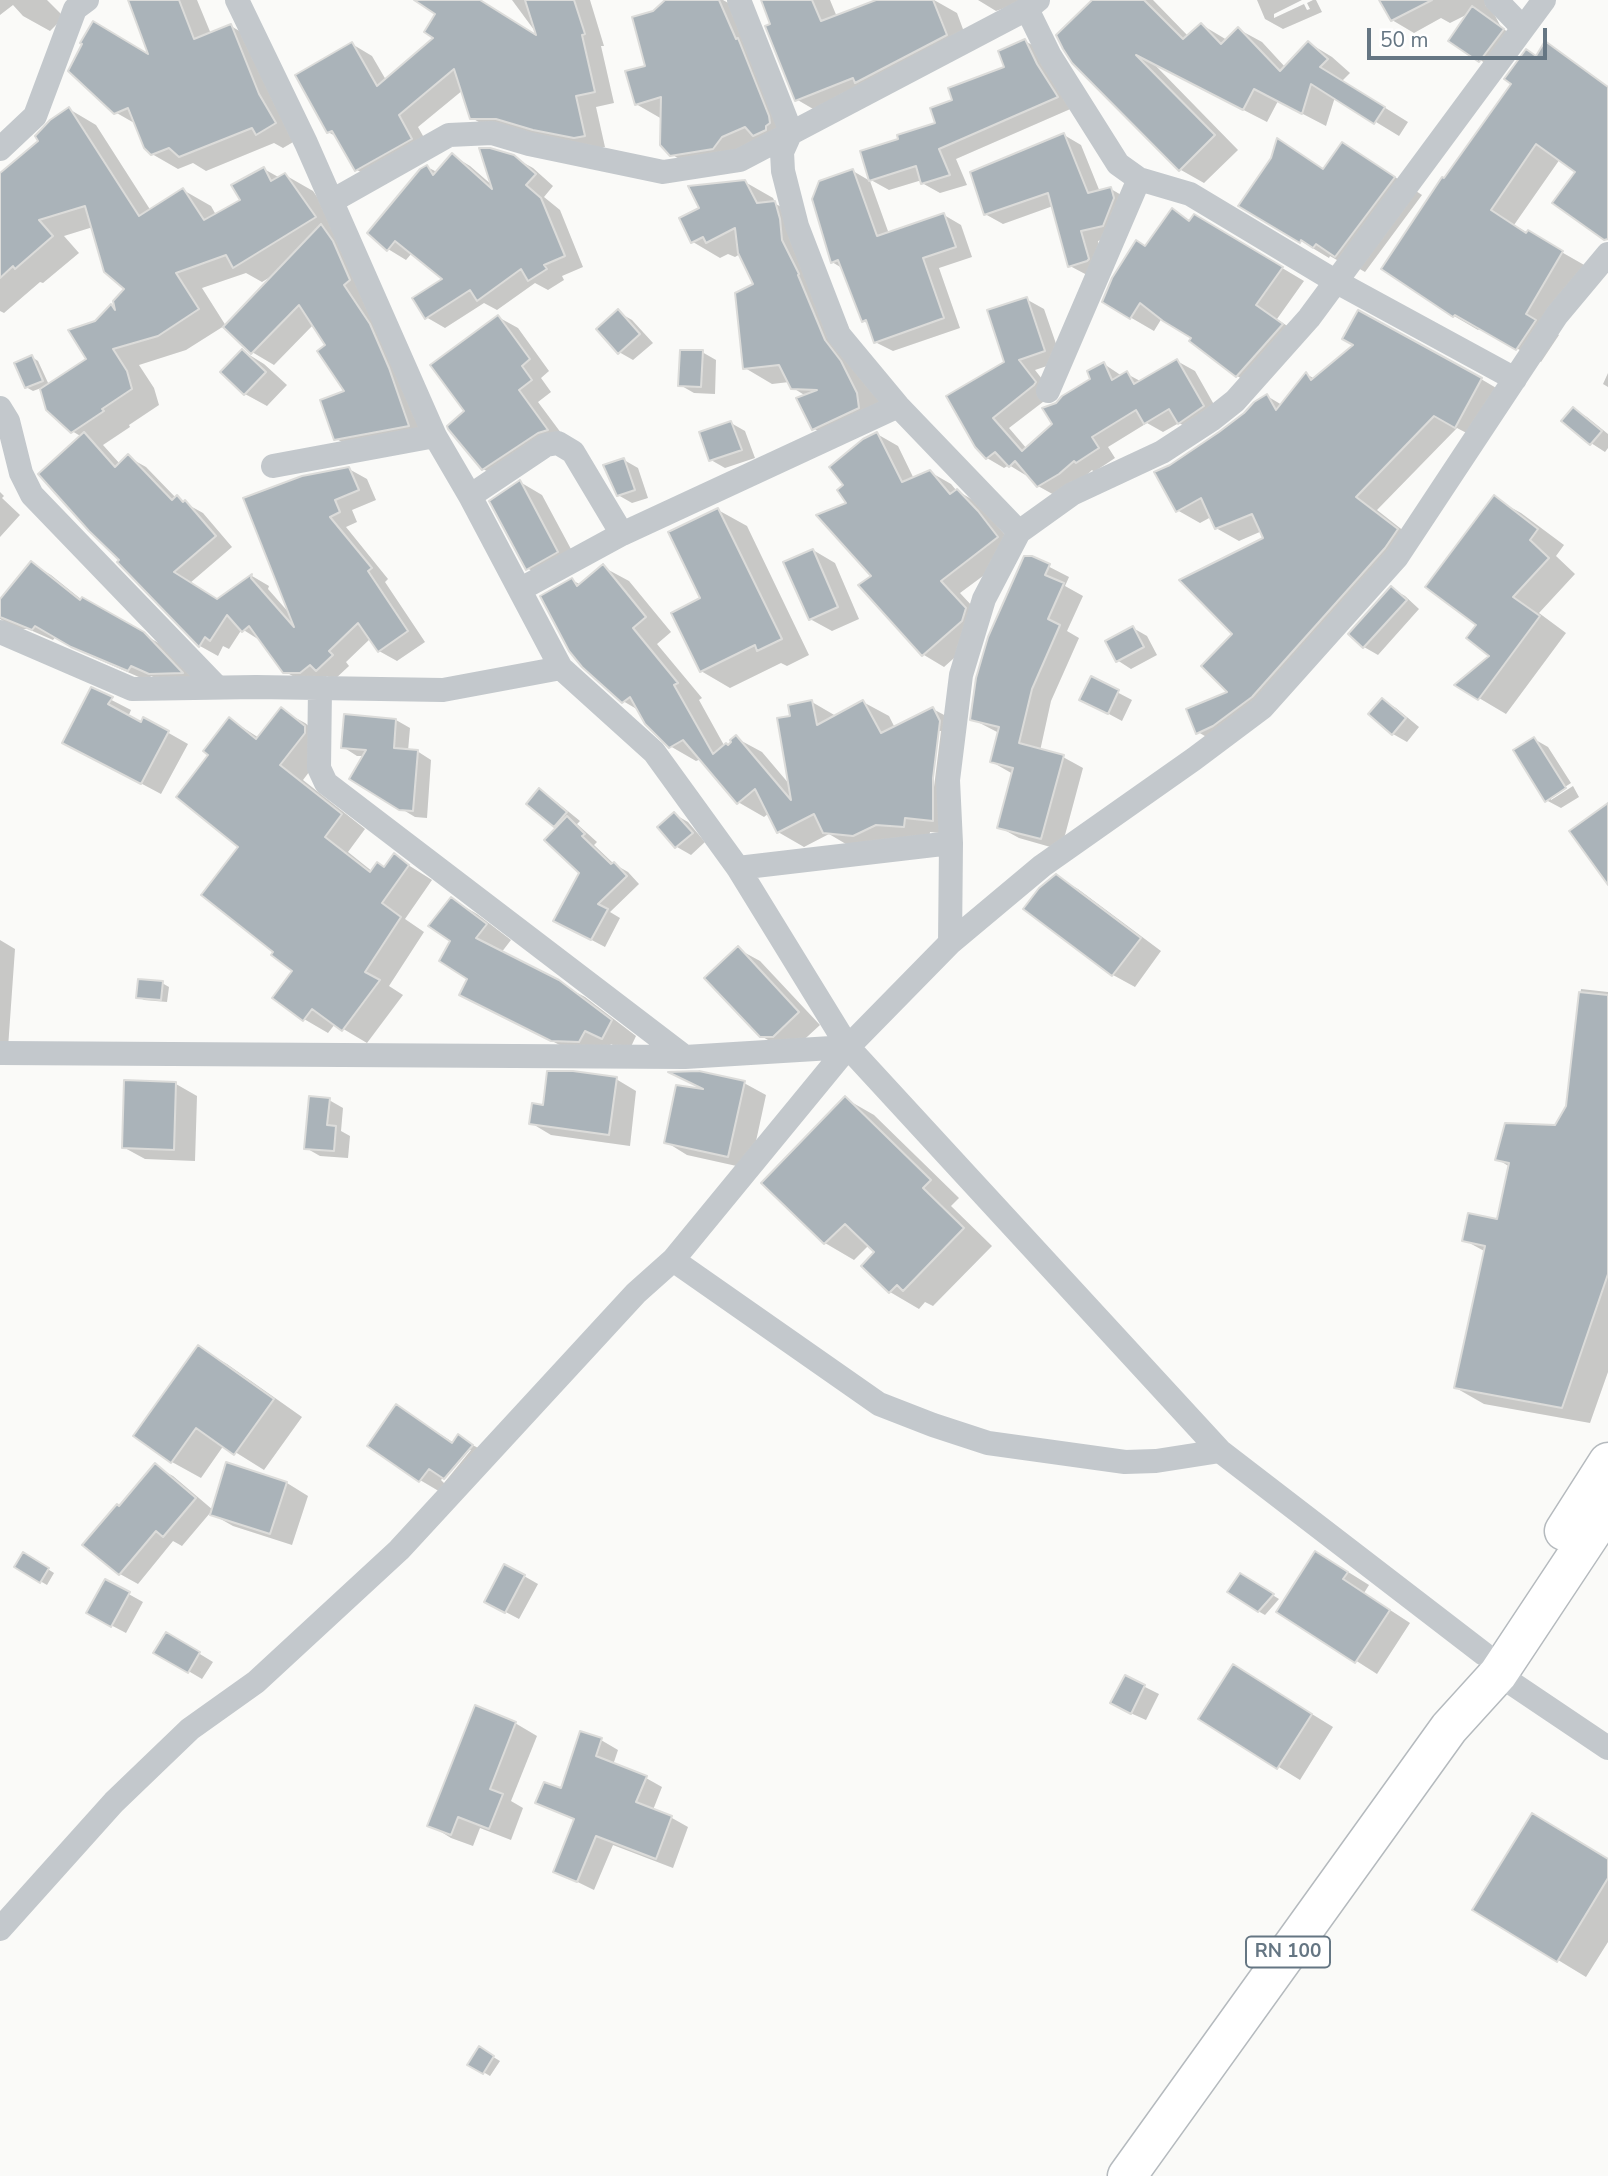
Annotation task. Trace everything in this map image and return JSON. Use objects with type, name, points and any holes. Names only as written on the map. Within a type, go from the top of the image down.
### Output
[{"type":"main road","name":"RN 100","points":[[1491,1664],[1608,1462]]},
{"type":"main road","name":"RN 100","points":[[1127,2176],[1449,1728],[1466,1680],[1491,1664],[1608,1508]]},
{"type":"street","points":[[0,149],[35,116],[75,9],[86,0]]},
{"type":"street","points":[[237,0],[332,201],[435,436],[470,496],[561,668],[654,752],[738,868],[848,1047],[1220,1451],[1491,1664],[1608,1748]]},
{"type":"street","points":[[739,0],[791,132],[782,152],[783,171],[797,226],[839,335],[898,406],[1019,533]]},
{"type":"street","points":[[1496,0],[1523,28]]},
{"type":"street","points":[[950,943],[951,843],[948,779],[961,675],[984,599],[1019,533],[1072,494],[1162,452],[1235,401],[1309,318],[1544,0]]},
{"type":"street","points":[[332,201],[449,135],[492,133],[529,144],[663,172],[740,160],[1033,5],[1050,56],[1118,164],[1139,179],[1190,194],[1335,281],[1514,379]]},
{"type":"street","points":[[1048,391],[1139,179]]},
{"type":"street","points":[[0,1929],[114,1802],[190,1730],[256,1682],[400,1550],[636,1293],[673,1260],[848,1047],[950,943],[1042,866],[1262,708],[1397,557],[1557,315],[1608,254]]},
{"type":"street","points":[[520,589],[622,534],[898,406]]},
{"type":"street","points":[[0,408],[8,421],[21,473],[32,495],[217,687]]},
{"type":"street","points":[[273,466],[435,436]]},
{"type":"street","points":[[470,496],[546,445],[558,443],[573,452],[622,534]]},
{"type":"street","points":[[0,632],[132,689],[217,687],[443,690],[561,668]]},
{"type":"street","points":[[320,688],[319,768],[326,783],[685,1057]]},
{"type":"street","points":[[738,868],[951,843]]},
{"type":"street","points":[[0,1053],[685,1057],[848,1047]]},
{"type":"street","points":[[673,1260],[879,1405],[933,1425],[988,1443],[1125,1462],[1156,1461],[1220,1451]]},
{"type":"building","points":[[128,0],[179,0],[194,39],[231,24],[259,94],[276,123],[256,135],[252,128],[179,157],[169,148],[151,155],[144,148],[128,108],[114,114],[68,71],[93,21],[148,54]]},
{"type":"building","points":[[414,0],[480,0],[536,35],[525,0],[574,0],[585,34],[582,35],[595,92],[576,96],[585,136],[574,138],[496,119],[470,119],[454,69],[399,115],[412,139],[355,171],[332,131],[327,133],[295,75],[352,42],[377,86],[433,38],[424,32],[435,14]]},
{"type":"building","points":[[665,0],[719,0],[736,39],[738,38],[769,116],[770,123],[766,130],[753,136],[745,127],[722,137],[713,149],[670,156],[660,145],[661,97],[635,105],[625,71],[645,66],[632,17],[653,11]]},
{"type":"building","points":[[761,0],[812,0],[821,21],[876,0],[933,0],[947,35],[855,83],[853,78],[795,101],[765,26],[770,24]]},
{"type":"building","points":[[1092,0],[1144,0],[1183,39],[1201,23],[1221,44],[1238,27],[1280,71],[1308,41],[1328,59],[1320,67],[1385,107],[1374,124],[1311,84],[1302,114],[1254,89],[1243,110],[1136,55],[1215,135],[1179,171],[1072,63],[1063,49],[1056,35]]},
{"type":"building","points":[[1379,0],[1432,0],[1391,21]]},
{"type":"building","points":[[1472,6],[1504,29],[1479,62],[1448,41]]},
{"type":"building","points":[[1025,39],[1058,97],[939,149],[950,175],[921,184],[916,166],[869,181],[860,151],[935,123],[930,108],[952,100],[948,88],[1004,67],[998,51]]},
{"type":"building","points":[[1545,41],[1608,87],[1608,239],[1604,240],[1552,203],[1575,172],[1536,144],[1491,210],[1526,233],[1528,230],[1563,251],[1526,314],[1536,320],[1516,350],[1455,315],[1453,317],[1381,269],[1442,177],[1444,178],[1511,84],[1504,79],[1526,49],[1536,56]]},
{"type":"building","points":[[69,107],[139,216],[183,188],[204,220],[240,200],[231,185],[264,167],[271,181],[285,173],[316,217],[233,268],[226,255],[176,273],[199,309],[158,336],[113,349],[127,371],[132,389],[71,433],[46,410],[40,389],[86,359],[68,330],[95,321],[111,304],[115,310],[113,301],[124,289],[104,272],[85,206],[39,220],[53,236],[15,269],[13,266],[0,278],[0,173],[38,141],[35,136],[50,120]]},
{"type":"building","points":[[1064,133],[1088,193],[1111,187],[1114,198],[1103,226],[1081,231],[1089,259],[1068,267],[1048,193],[984,215],[970,172]]},
{"type":"building","points":[[1277,138],[1323,169],[1342,142],[1395,177],[1335,257],[1316,244],[1313,248],[1301,240],[1300,243],[1238,206],[1271,158]]},
{"type":"building","points":[[479,148],[490,148],[514,155],[536,174],[526,185],[541,198],[565,256],[544,265],[547,269],[528,281],[521,269],[477,301],[470,290],[425,319],[412,298],[442,279],[395,241],[387,251],[367,233],[420,169],[427,165],[433,175],[452,153],[492,189]]},
{"type":"building","points":[[853,169],[877,236],[944,213],[956,247],[923,258],[944,318],[874,343],[866,320],[862,322],[838,260],[831,263],[812,199],[819,181]]},
{"type":"building","points":[[745,180],[757,203],[775,201],[782,240],[799,274],[825,340],[841,361],[857,393],[859,408],[812,430],[796,398],[817,390],[791,389],[779,365],[743,369],[735,293],[753,284],[738,253],[735,228],[706,243],[703,237],[691,243],[679,218],[699,208],[688,186]]},
{"type":"building","points":[[1172,208],[1189,221],[1194,214],[1283,267],[1256,305],[1283,324],[1236,377],[1189,341],[1191,338],[1140,303],[1130,319],[1102,302],[1112,278],[1136,240],[1145,246]]},
{"type":"building","points":[[321,224],[333,241],[350,280],[344,285],[370,324],[409,426],[334,440],[320,400],[344,391],[317,351],[325,345],[299,305],[251,354],[223,327]]},
{"type":"building","points":[[1027,297],[1045,351],[1019,360],[1036,382],[993,418],[1022,451],[1052,424],[1042,408],[1056,403],[1062,396],[1090,379],[1087,371],[1104,362],[1112,380],[1127,371],[1134,384],[1177,359],[1204,406],[1178,424],[1169,409],[1144,424],[1136,410],[1092,437],[1099,448],[1076,463],[1074,461],[1037,487],[1015,461],[1009,467],[995,452],[986,459],[975,447],[946,396],[1004,362],[987,310]]},
{"type":"building","points":[[618,309],[640,334],[618,354],[596,329]]},
{"type":"building","points":[[1358,310],[1482,378],[1455,428],[1434,416],[1356,497],[1398,529],[1385,548],[1252,697],[1213,726],[1196,734],[1186,709],[1227,692],[1201,666],[1232,634],[1179,580],[1263,538],[1252,514],[1215,529],[1201,498],[1176,512],[1154,472],[1170,465],[1219,432],[1267,394],[1276,410],[1306,372],[1311,380],[1353,345],[1342,339]]},
{"type":"building","points":[[498,315],[530,359],[522,366],[532,380],[519,390],[548,430],[538,433],[482,470],[448,429],[447,426],[464,411],[430,365]]},
{"type":"building","points":[[242,349],[266,372],[244,395],[220,372]]},
{"type":"building","points":[[680,350],[703,350],[701,387],[678,386]]},
{"type":"building","points":[[32,355],[43,381],[25,388],[14,363]]},
{"type":"building","points":[[1573,407],[1602,431],[1590,445],[1561,421]]},
{"type":"building","points":[[731,421],[742,450],[709,461],[699,432]]},
{"type":"building","points":[[84,432],[115,467],[128,454],[172,500],[177,495],[183,502],[185,500],[216,536],[174,572],[217,599],[252,574],[251,578],[294,627],[243,498],[302,476],[349,467],[359,490],[335,500],[340,512],[330,517],[372,568],[368,571],[408,631],[378,652],[358,623],[329,651],[333,655],[316,671],[310,665],[300,673],[283,673],[249,626],[242,632],[227,615],[210,641],[205,637],[199,647],[117,562],[119,560],[38,474]]},
{"type":"building","points":[[877,432],[902,482],[930,470],[950,494],[957,489],[998,537],[941,581],[966,608],[962,621],[922,656],[858,585],[871,576],[816,515],[846,503],[837,490],[843,485],[829,467],[863,439]]},
{"type":"building","points":[[624,458],[635,490],[617,496],[603,465]]},
{"type":"building","points":[[520,480],[558,552],[526,570],[489,501]]},
{"type":"building","points":[[1494,495],[1538,529],[1530,540],[1549,558],[1513,597],[1540,616],[1478,700],[1454,685],[1489,656],[1466,638],[1476,625],[1425,587]]},
{"type":"building","points":[[718,508],[782,639],[757,651],[755,645],[700,672],[671,613],[700,598],[668,532]]},
{"type":"building","points":[[813,549],[838,607],[809,620],[783,562]]},
{"type":"building","points":[[1024,556],[1032,556],[1050,564],[1045,575],[1064,583],[1048,619],[1060,625],[1032,689],[1019,743],[1064,755],[1041,839],[997,828],[1013,768],[990,762],[999,727],[970,720],[976,678],[988,637]]},
{"type":"building","points":[[31,561],[80,600],[82,597],[144,632],[183,673],[149,674],[131,666],[128,671],[71,647],[35,626],[32,630],[0,617],[0,599]]},
{"type":"building","points":[[603,564],[646,617],[633,628],[678,683],[674,685],[713,754],[726,743],[728,745],[736,735],[791,800],[777,718],[790,716],[788,705],[812,700],[817,725],[863,700],[881,733],[933,707],[940,721],[933,778],[933,821],[905,818],[904,827],[876,825],[853,836],[823,833],[814,814],[777,833],[755,789],[737,804],[683,740],[669,748],[645,724],[630,697],[622,703],[582,667],[569,651],[540,596],[572,578],[577,586]]},
{"type":"building","points":[[1391,586],[1407,600],[1363,648],[1348,634]]},
{"type":"building","points":[[1133,626],[1144,647],[1116,662],[1105,641]]},
{"type":"building","points":[[1091,676],[1119,690],[1108,714],[1079,700]]},
{"type":"building","points":[[91,687],[113,697],[108,704],[141,722],[143,717],[169,731],[141,784],[62,743]]},
{"type":"building","points":[[1382,698],[1406,718],[1392,735],[1368,714]]},
{"type":"building","points":[[281,707],[305,726],[305,733],[280,765],[342,814],[325,837],[370,872],[377,862],[384,867],[394,853],[409,865],[382,903],[401,917],[365,972],[380,980],[342,1031],[312,1009],[303,1021],[272,998],[292,971],[271,955],[273,952],[201,895],[238,847],[176,797],[208,755],[203,751],[229,717],[256,739]]},
{"type":"building","points":[[344,714],[396,719],[394,748],[418,750],[413,811],[399,810],[349,779],[366,750],[341,748]]},
{"type":"building","points":[[1534,737],[1566,788],[1545,802],[1513,750]]},
{"type":"building","points":[[539,788],[567,812],[554,827],[526,804]]},
{"type":"building","points":[[1608,803],[1608,885],[1569,831]]},
{"type":"building","points":[[674,812],[693,833],[675,848],[657,827]]},
{"type":"building","points":[[567,816],[585,834],[582,836],[627,876],[598,904],[608,909],[591,940],[553,921],[579,873],[544,840]]},
{"type":"building","points":[[1056,874],[1141,938],[1112,976],[1023,909],[1039,888]]},
{"type":"building","points":[[451,897],[487,924],[476,938],[559,980],[612,1020],[602,1039],[585,1031],[579,1042],[551,1041],[459,995],[467,979],[439,961],[450,941],[428,926]]},
{"type":"building","points":[[738,946],[799,1012],[773,1037],[760,1037],[704,978]]},
{"type":"building","points":[[138,979],[163,981],[161,1000],[136,998]]},
{"type":"building","points":[[1579,992],[1608,995],[1608,1274],[1562,1408],[1454,1388],[1485,1246],[1462,1241],[1468,1213],[1497,1219],[1509,1163],[1495,1160],[1505,1123],[1555,1125],[1566,1106]]},
{"type":"building","points":[[547,1071],[573,1071],[617,1077],[609,1135],[529,1124],[532,1103],[543,1105]]},
{"type":"building","points":[[699,1071],[745,1081],[728,1157],[664,1143],[676,1085],[703,1089],[668,1072]]},
{"type":"building","points":[[124,1080],[176,1082],[174,1150],[122,1148]]},
{"type":"building","points":[[309,1096],[330,1098],[327,1125],[336,1126],[334,1151],[304,1149]]},
{"type":"building","points":[[845,1096],[931,1180],[923,1188],[964,1228],[903,1291],[897,1285],[889,1293],[861,1266],[874,1252],[845,1224],[824,1244],[761,1183]]},
{"type":"building","points":[[198,1345],[274,1399],[234,1455],[196,1428],[171,1463],[133,1436]]},
{"type":"building","points":[[396,1404],[452,1443],[458,1434],[473,1445],[444,1479],[429,1469],[419,1482],[367,1446]]},
{"type":"building","points":[[226,1462],[287,1482],[270,1534],[210,1515]]},
{"type":"building","points":[[155,1463],[196,1498],[163,1537],[156,1531],[119,1575],[82,1545]]},
{"type":"building","points":[[1315,1551],[1348,1572],[1343,1579],[1390,1610],[1355,1663],[1276,1612]]},
{"type":"building","points":[[23,1552],[49,1568],[40,1583],[14,1567]]},
{"type":"building","points":[[504,1564],[525,1575],[505,1613],[484,1602]]},
{"type":"building","points":[[1240,1573],[1274,1594],[1258,1612],[1227,1592]]},
{"type":"building","points":[[105,1579],[130,1592],[111,1627],[86,1613]]},
{"type":"building","points":[[166,1632],[200,1652],[188,1673],[153,1653]]},
{"type":"building","points":[[1233,1664],[1312,1714],[1277,1769],[1198,1719]]},
{"type":"building","points":[[1125,1675],[1145,1685],[1131,1714],[1110,1703]]},
{"type":"building","points":[[475,1705],[516,1722],[490,1789],[503,1794],[489,1829],[458,1817],[451,1835],[427,1826]]},
{"type":"building","points":[[580,1731],[602,1738],[596,1756],[647,1776],[636,1802],[672,1816],[656,1859],[596,1836],[577,1882],[553,1872],[574,1819],[535,1803],[544,1782],[561,1788]]},
{"type":"building","points":[[1532,1813],[1608,1859],[1608,1878],[1557,1962],[1472,1910]]},
{"type":"building","points":[[479,2046],[494,2056],[483,2074],[467,2065]]}]
